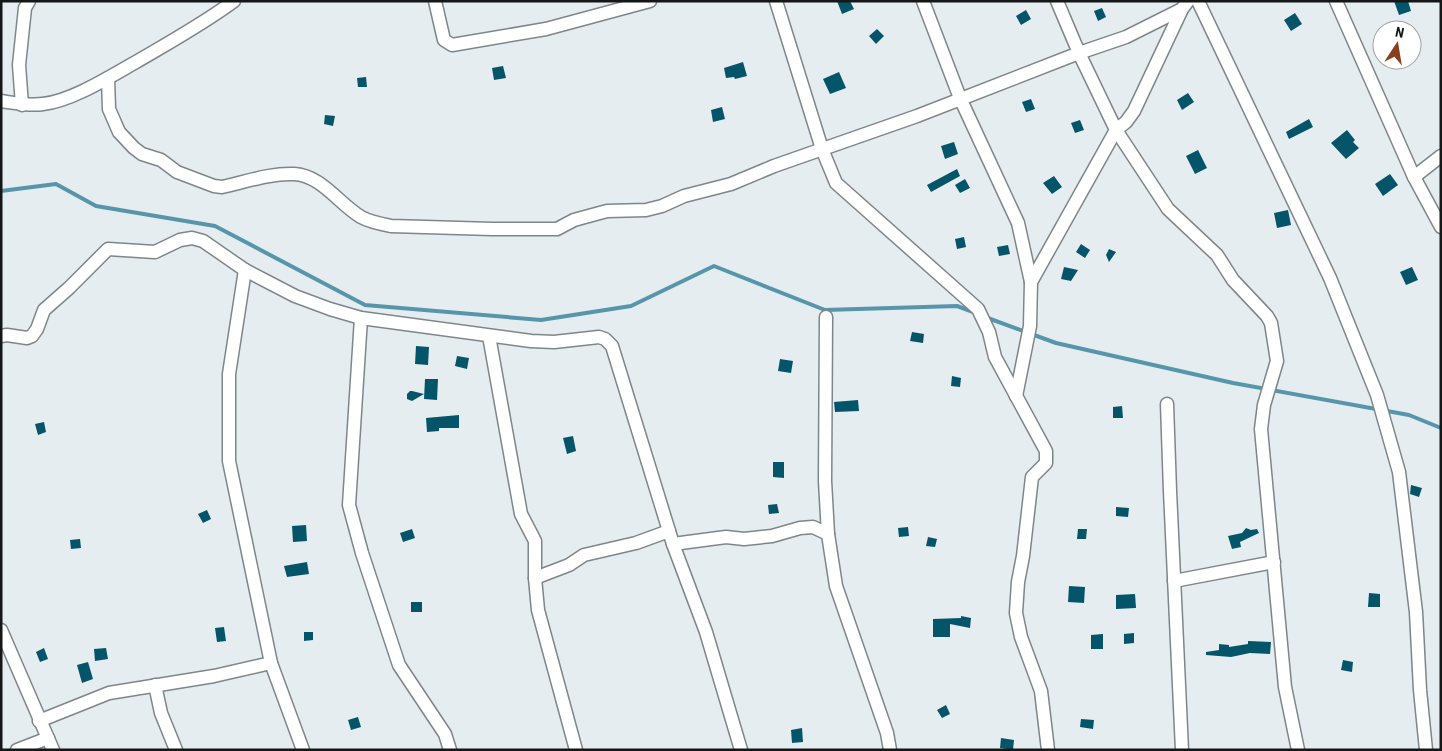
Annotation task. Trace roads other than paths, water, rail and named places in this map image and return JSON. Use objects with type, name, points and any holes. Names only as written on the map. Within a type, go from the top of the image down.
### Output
[{"type":"street","points":[[22,105],[19,66],[25,8],[29,1]]},
{"type":"street","points":[[1,101],[22,105],[44,104],[72,95],[108,78],[209,20],[234,1]]},
{"type":"street","points":[[435,1],[444,40],[452,45],[546,28],[650,1]]},
{"type":"street","points":[[776,1],[822,149],[836,183],[978,309],[989,332],[995,358],[1046,451],[1046,463],[1032,477],[1023,556],[1018,582],[1016,613],[1021,637],[1041,691],[1048,750]]},
{"type":"street","points":[[922,1],[960,98],[1018,223],[1031,282],[1030,326],[1016,396]]},
{"type":"street","points":[[1057,1],[1079,53],[1116,130],[1168,210],[1217,255],[1234,280],[1267,316],[1271,323],[1277,361],[1264,405],[1261,429],[1285,687],[1298,750]]},
{"type":"street","points":[[1198,1],[1330,278],[1377,395],[1399,472],[1416,612],[1420,690],[1426,750]]},
{"type":"street","points":[[1336,1],[1414,177],[1441,227]]},
{"type":"street","points":[[108,78],[109,109],[119,132],[142,154],[161,160],[177,172],[222,187],[271,176],[295,174],[310,178],[361,217],[391,226],[557,229],[581,218],[607,211],[646,210],[662,206],[684,196],[731,184],[822,149],[917,116],[1079,53],[1126,38],[1185,5]]},
{"type":"street","points":[[1031,282],[1116,130],[1126,122],[1134,111],[1185,5]]},
{"type":"street","points":[[1414,177],[1441,156]]},
{"type":"street","points":[[1,336],[27,338],[32,336],[38,329],[44,310],[108,249],[154,252],[180,240],[192,238],[203,241],[245,270],[295,296],[330,310],[360,318],[531,341],[554,342],[599,337],[605,339],[612,346],[673,544],[706,632],[741,750]]},
{"type":"street","points":[[245,270],[229,374],[230,460],[271,663],[304,750]]},
{"type":"street","points":[[826,317],[825,481],[828,534],[836,586],[887,734],[890,750]]},
{"type":"street","points":[[360,318],[349,506],[362,553],[399,665],[445,734],[450,750]]},
{"type":"street","points":[[488,336],[521,514],[535,541],[535,578],[538,610],[576,750]]},
{"type":"street","points":[[1167,404],[1182,750]]},
{"type":"street","points":[[673,544],[720,537],[744,539],[772,536],[800,528],[813,527],[828,534]]},
{"type":"street","points":[[535,578],[569,565],[584,555],[636,543],[669,531]]},
{"type":"street","points":[[1174,581],[1274,562]]},
{"type":"street","points":[[1,630],[50,744],[17,750]]},
{"type":"street","points":[[39,720],[109,693],[154,684],[214,676],[271,663]]},
{"type":"street","points":[[154,684],[161,713],[176,750]]},
{"type":"waterway","points":[[1,191],[56,184],[96,206],[215,226],[365,305],[541,320],[631,306],[714,266],[825,310],[957,306],[976,313]]},
{"type":"waterway","points":[[985,317],[1056,343],[1233,383],[1409,415],[1441,428]]}]
